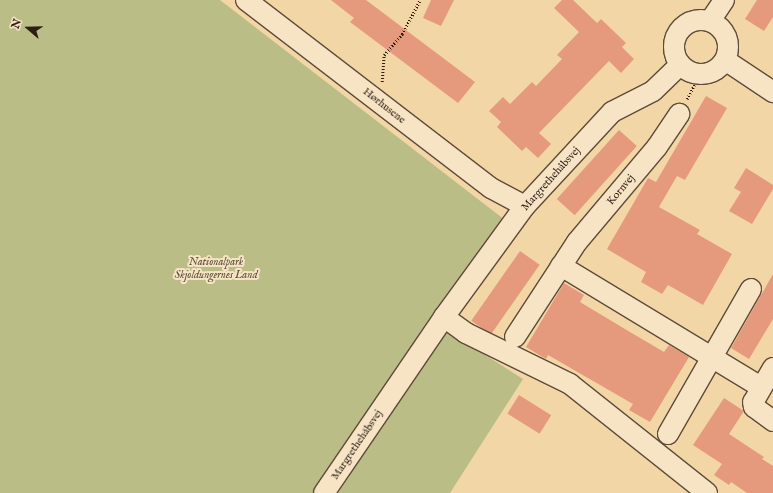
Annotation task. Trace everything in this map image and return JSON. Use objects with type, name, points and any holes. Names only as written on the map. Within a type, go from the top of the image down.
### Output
[{"type":"street","name":"Hørhusene","points":[[246,0],[490,188],[525,206]]},
{"type":"street","points":[[710,21],[724,0]]},
{"type":"street","points":[[710,21],[717,25],[726,37],[728,45],[725,60],[714,71],[700,74],[685,70],[680,64],[674,46],[679,32],[690,22],[710,21]]},
{"type":"street","points":[[725,60],[773,92]]},
{"type":"street","name":"Margrethehåbsvej","points":[[324,493],[444,317],[525,206],[612,112],[653,91],[680,64]]},
{"type":"street","name":"Kornvej","points":[[515,337],[577,242],[657,147],[679,114]]},
{"type":"street","points":[[561,266],[712,356],[760,387]]},
{"type":"street","points":[[668,434],[751,289]]},
{"type":"street","points":[[444,317],[466,333],[570,384],[707,493]]},
{"type":"street","points":[[773,368],[754,398],[754,407],[773,421]]},
{"type":"path","points":[[381,103],[384,55],[402,34],[420,0]]},
{"type":"path","points":[[679,114],[700,74]]},
{"type":"green space","name":"Nationalpark Skjoldungernes Land","points":[[0,0],[220,0],[505,220],[329,493],[0,493]]},
{"type":"green space","points":[[445,329],[523,379],[450,493],[338,493]]},
{"type":"building","points":[[331,0],[366,0],[475,82],[458,103],[350,22],[354,18]]},
{"type":"building","points":[[431,0],[454,0],[441,26],[423,18]]},
{"type":"building","points":[[562,0],[573,0],[597,23],[601,19],[626,43],[622,47],[634,59],[621,73],[609,61],[539,133],[551,144],[538,158],[526,147],[522,151],[497,127],[501,122],[489,111],[503,97],[510,104],[532,82],[536,86],[562,59],[557,55],[579,32],[554,8]]},
{"type":"building","points":[[757,0],[773,0],[773,17],[764,31],[745,19]]},
{"type":"building","points":[[706,96],[727,108],[685,180],[677,176],[659,207],[700,230],[697,234],[732,254],[703,305],[668,285],[662,294],[641,282],[646,272],[607,249],[648,178],[656,182]]},
{"type":"building","points":[[619,130],[637,146],[575,215],[557,199]]},
{"type":"building","points":[[746,168],[773,185],[773,189],[752,224],[729,211],[741,192],[734,188]]},
{"type":"building","points":[[520,251],[540,265],[491,334],[471,321]]},
{"type":"building","points":[[773,274],[773,319],[749,359],[731,348]]},
{"type":"building","points":[[564,283],[584,295],[580,302],[630,332],[664,352],[669,345],[689,357],[650,422],[629,410],[633,404],[548,355],[546,359],[526,347]]},
{"type":"building","points":[[519,395],[551,415],[540,434],[507,414]]},
{"type":"building","points":[[724,398],[744,411],[729,434],[764,457],[762,459],[773,466],[773,493],[747,493],[731,482],[729,485],[714,475],[722,464],[693,445]]}]
